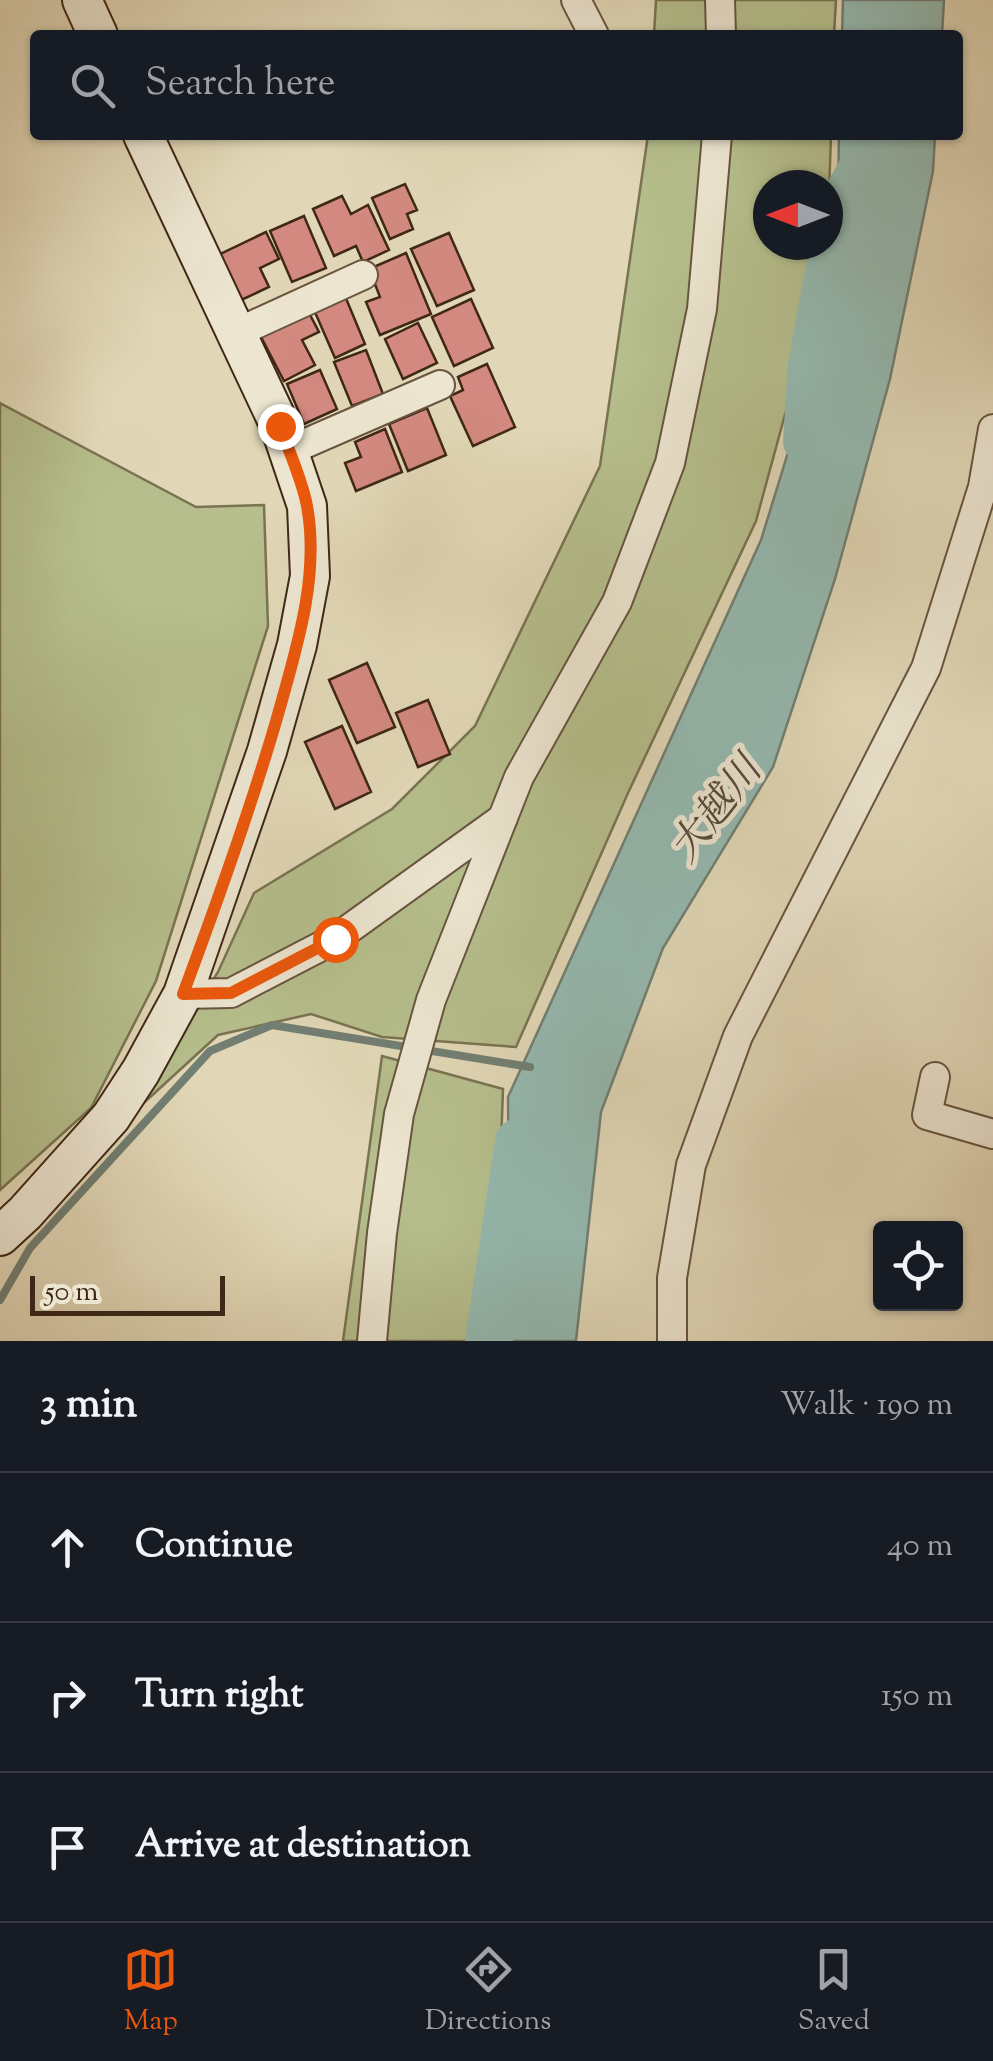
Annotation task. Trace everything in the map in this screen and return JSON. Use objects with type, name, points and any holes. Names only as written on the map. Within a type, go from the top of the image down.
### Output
[{"type":"street","points":[[82,0],[96,30]]},
{"type":"street","points":[[576,0],[591,30]]},
{"type":"street","points":[[720,0],[721,30]]},
{"type":"street","points":[[0,1236],[111,1117],[141,1072],[183,994],[267,752],[298,645],[310,576],[307,506],[280,426],[145,140]]},
{"type":"street","points":[[372,1341],[399,1114],[431,1000],[518,778],[618,602],[670,463],[702,309],[717,140]]},
{"type":"street","points":[[236,334],[363,274]]},
{"type":"street","points":[[288,451],[440,385]]},
{"type":"street","points":[[672,1341],[672,1278],[691,1165],[738,1036],[926,668],[982,487],[993,429]]},
{"type":"street","points":[[183,994],[231,993],[335,939],[502,818]]},
{"type":"street","points":[[935,1076],[927,1115],[993,1134]]},
{"type":"green space","points":[[656,0],[836,0],[834,30],[654,30]]},
{"type":"green space","points":[[647,140],[831,140],[829,170],[753,170],[753,260],[818,260],[805,341],[756,521],[628,793],[516,1047],[382,1037],[311,1014],[218,1035],[124,1121],[218,972],[254,893],[392,809],[475,726],[600,466]]},
{"type":"green space","points":[[0,403],[196,507],[264,505],[268,626],[156,981],[91,1108],[0,1190]]},
{"type":"green space","points":[[382,1056],[503,1089],[501,1146],[478,1341],[343,1341]]},
{"type":"water","points":[[843,0],[944,0],[942,30],[842,30]]},
{"type":"water","points":[[839,140],[935,140],[933,171],[890,379],[835,579],[773,767],[663,948],[601,1112],[576,1341],[510,1341],[508,1097],[761,540],[836,297],[837,260],[843,260],[843,170],[838,170]]},
{"type":"building","points":[[405,184],[417,210],[407,214],[413,229],[390,239],[372,198]]},
{"type":"building","points":[[342,196],[351,214],[368,205],[389,250],[363,262],[356,246],[334,256],[313,209]]},
{"type":"building","points":[[304,216],[326,268],[292,282],[270,231]]},
{"type":"building","points":[[266,232],[279,259],[260,268],[269,287],[239,301],[218,255]]},
{"type":"building","points":[[449,233],[474,290],[437,306],[411,249]]},
{"type":"building","points":[[406,253],[431,314],[380,335],[366,302],[380,297],[369,269]]},
{"type":"building","points":[[345,296],[365,344],[335,358],[314,310]]},
{"type":"building","points":[[471,299],[493,348],[454,366],[432,317]]},
{"type":"building","points":[[308,311],[319,332],[302,340],[315,365],[284,381],[260,335]]},
{"type":"building","points":[[418,323],[437,363],[403,379],[385,339]]},
{"type":"building","points":[[366,350],[383,394],[352,406],[334,362]]},
{"type":"building","points":[[487,364],[515,427],[473,446],[450,396],[463,390],[458,377]]},
{"type":"building","points":[[320,370],[337,409],[304,424],[287,384]]},
{"type":"building","points":[[427,408],[446,455],[408,471],[389,424]]},
{"type":"building","points":[[385,429],[402,472],[356,491],[345,463],[361,457],[355,442]]},
{"type":"building","points":[[367,663],[395,727],[357,743],[329,680]]},
{"type":"building","points":[[428,700],[450,754],[418,767],[396,713]]},
{"type":"building","points":[[342,726],[371,792],[335,809],[305,742]]},
{"type":"waterway","name":"大越川","points":[[807,441],[812,366],[840,210],[877,140]]},
{"type":"waterway","points":[[0,1300],[30,1248],[210,1051],[272,1025],[530,1067]]},
{"type":"waterway","name":"大越川","points":[[489,1341],[519,1142]]},
{"type":"route","points":[[280,426],[307,506],[310,576],[304,612],[267,752],[183,994],[231,993],[335,939]]}]
